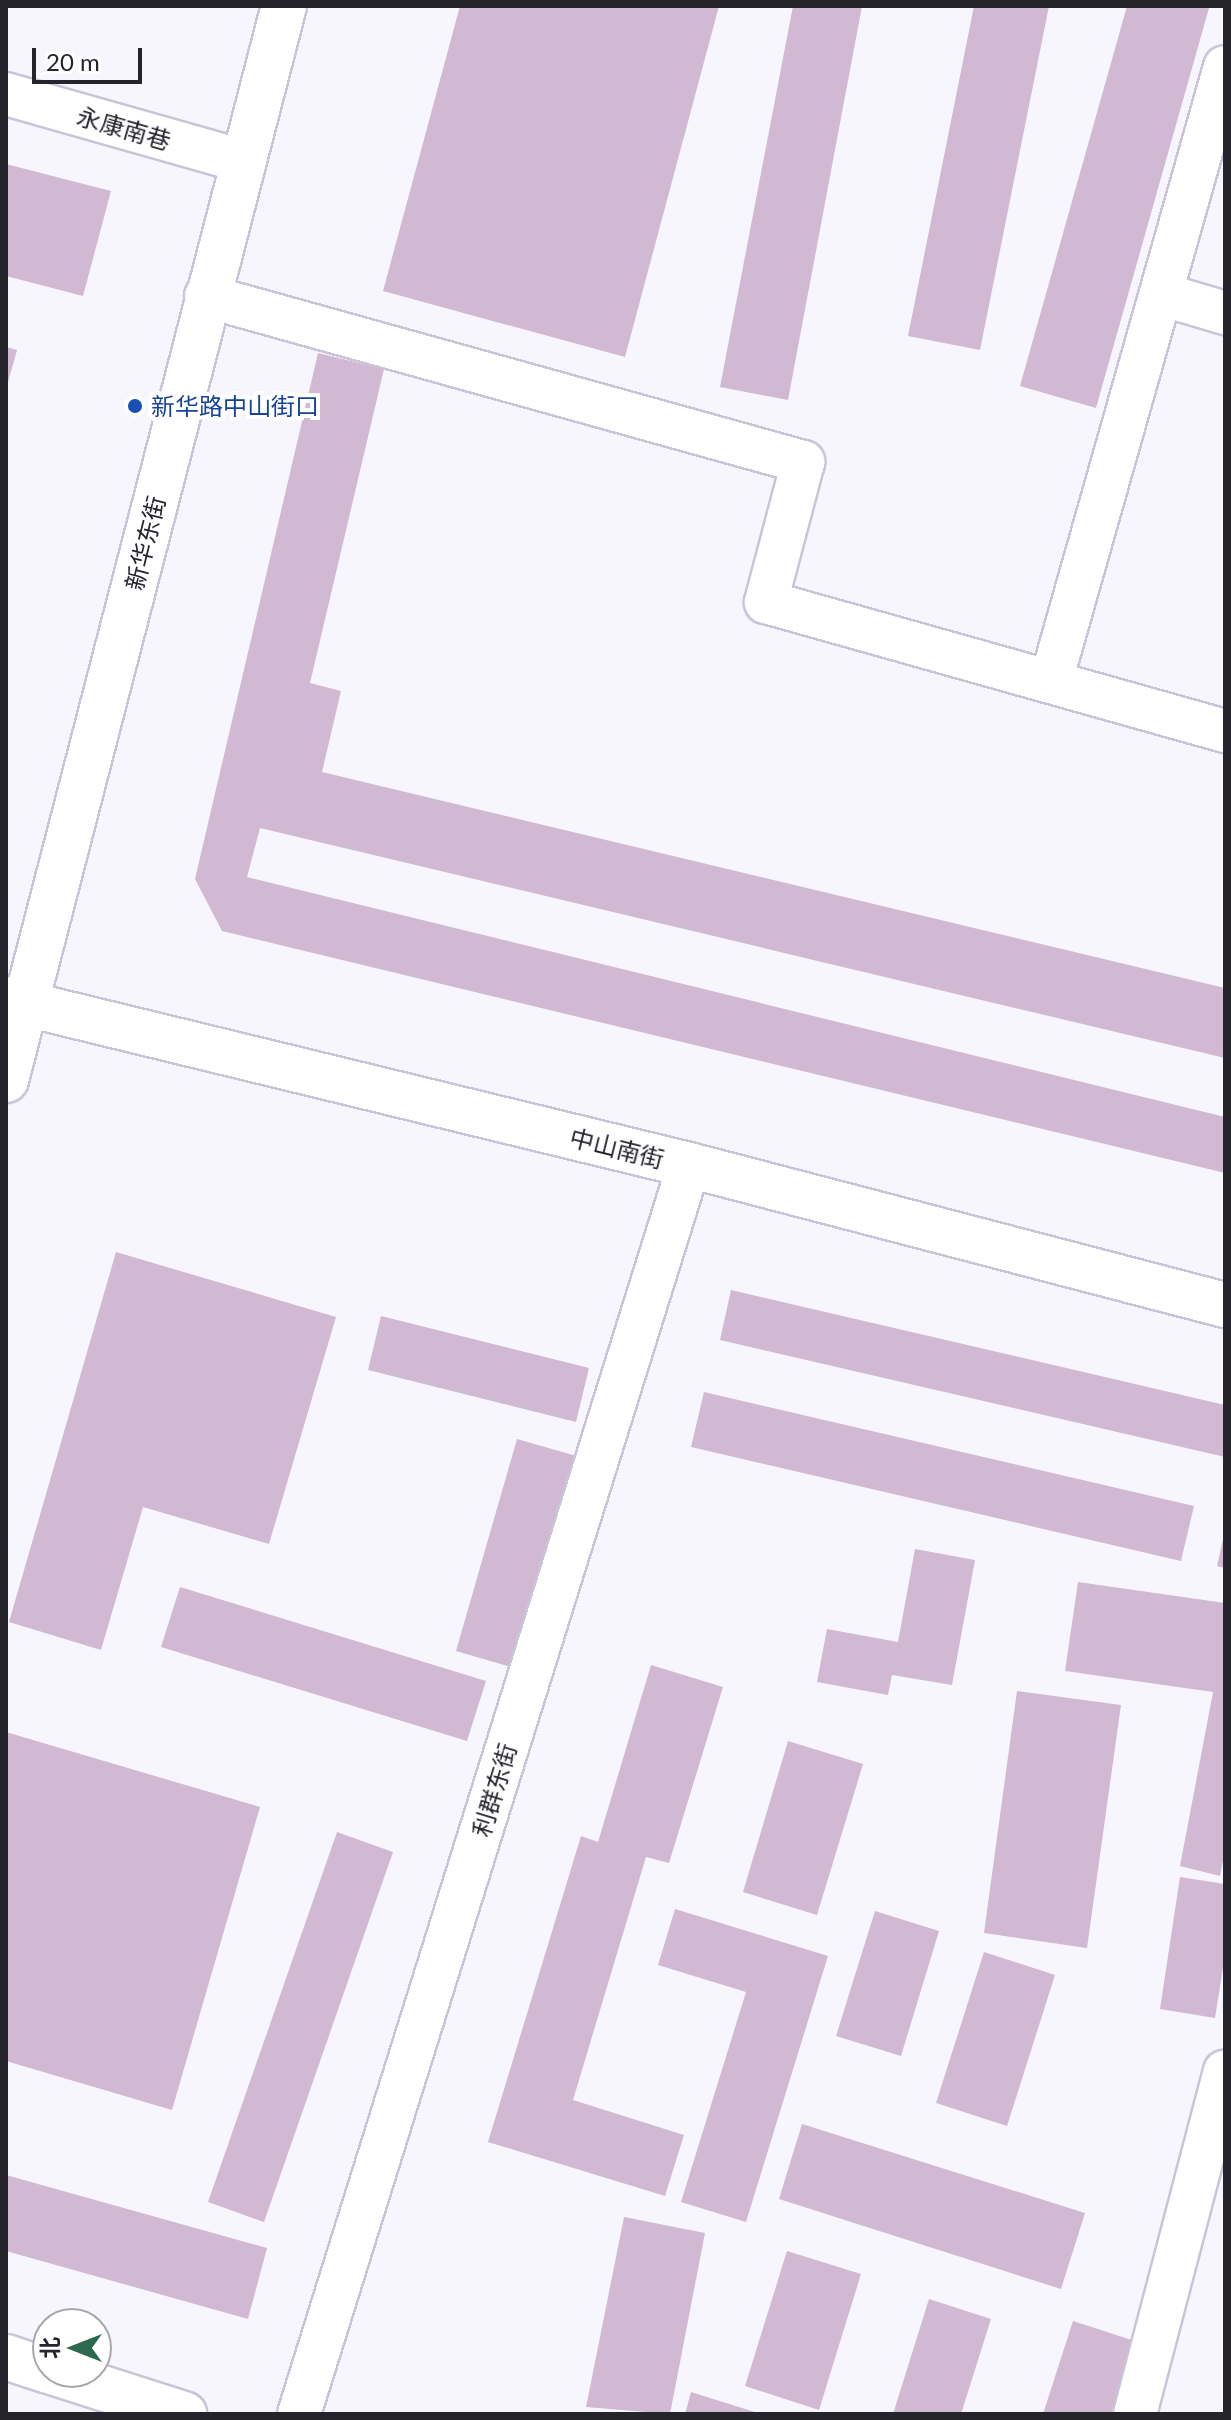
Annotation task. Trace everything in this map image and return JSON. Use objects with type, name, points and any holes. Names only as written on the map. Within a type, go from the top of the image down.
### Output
[{"type":"street","name":"新华东街","points":[[6,1080],[18,1002],[284,6]]},
{"type":"street","points":[[1051,681],[1225,67]]},
{"type":"street","name":"永康南巷","points":[[6,94],[242,161]]},
{"type":"street","points":[[1161,294],[1225,313]]},
{"type":"street","points":[[206,296],[803,462],[766,602],[1225,731]]},
{"type":"street","name":"中山南街","points":[[18,1002],[689,1165],[1225,1305]]},
{"type":"street","name":"利群东街","points":[[299,2414],[689,1165]]},
{"type":"street","points":[[1135,2414],[1225,2072]]},
{"type":"street","points":[[6,2357],[32,2365]]},
{"type":"street","points":[[103,2388],[184,2414]]},
{"type":"building","points":[[460,6],[719,6],[625,357],[383,291]]},
{"type":"building","points":[[793,6],[862,6],[788,400],[720,387]]},
{"type":"building","points":[[974,6],[1049,6],[980,350],[908,336]]},
{"type":"building","points":[[1127,6],[1209,8],[1096,408],[1020,386]]},
{"type":"building","points":[[6,164],[111,191],[83,296],[6,276]]},
{"type":"building","points":[[6,347],[17,350],[7,386],[6,386]]},
{"type":"building","points":[[318,353],[384,369],[310,683],[341,691],[322,772],[1225,988],[1225,1058],[260,828],[247,877],[1225,1117],[1225,1173],[222,931],[195,879]]},
{"type":"building","points":[[116,1252],[336,1317],[269,1544],[143,1507],[101,1650],[9,1622]]},
{"type":"building","points":[[731,1290],[1225,1405],[1225,1457],[720,1340]]},
{"type":"building","points":[[381,1316],[589,1368],[576,1422],[368,1370]]},
{"type":"building","points":[[704,1392],[1194,1506],[1181,1561],[691,1447]]},
{"type":"building","points":[[517,1439],[580,1457],[518,1669],[456,1651]]},
{"type":"building","points":[[1225,1535],[1225,1568],[1217,1566]]},
{"type":"building","points":[[915,1549],[975,1560],[952,1685],[892,1675],[888,1695],[817,1682],[827,1629],[898,1642]]},
{"type":"building","points":[[1078,1582],[1225,1603],[1225,1850],[1220,1876],[1180,1866],[1213,1692],[1065,1671]]},
{"type":"building","points":[[180,1587],[486,1681],[467,1741],[161,1647]]},
{"type":"building","points":[[651,1665],[723,1687],[669,1863],[646,1857],[573,2100],[684,2135],[665,2196],[488,2142],[581,1836],[598,1842]]},
{"type":"building","points":[[1017,1691],[1121,1705],[1087,1948],[984,1933]]},
{"type":"building","points":[[6,1732],[260,1807],[172,2110],[6,2061]]},
{"type":"building","points":[[788,1741],[863,1764],[817,1915],[743,1892]]},
{"type":"building","points":[[337,1832],[393,1852],[264,2222],[208,2202]]},
{"type":"building","points":[[1180,1877],[1225,1884],[1225,1955],[1215,2018],[1160,2009]]},
{"type":"building","points":[[675,1909],[828,1956],[746,2222],[681,2202],[746,1992],[658,1965]]},
{"type":"building","points":[[875,1911],[939,1931],[901,2056],[836,2036]]},
{"type":"building","points":[[984,1952],[1055,1975],[1007,2126],[936,2103]]},
{"type":"building","points":[[802,2124],[1085,2213],[1061,2289],[779,2199]]},
{"type":"building","points":[[6,2175],[267,2248],[248,2319],[6,2251]]},
{"type":"building","points":[[624,2217],[705,2233],[670,2414],[586,2407]]},
{"type":"building","points":[[787,2251],[861,2274],[819,2410],[745,2386]]},
{"type":"building","points":[[929,2299],[991,2319],[961,2414],[893,2414]]},
{"type":"building","points":[[1073,2321],[1144,2344],[1122,2414],[1043,2414]]},
{"type":"building","points":[[691,2392],[758,2413],[758,2414],[685,2414]]},
{"type":"place","name":"新华路中山街口","points":[[135,406]]}]
